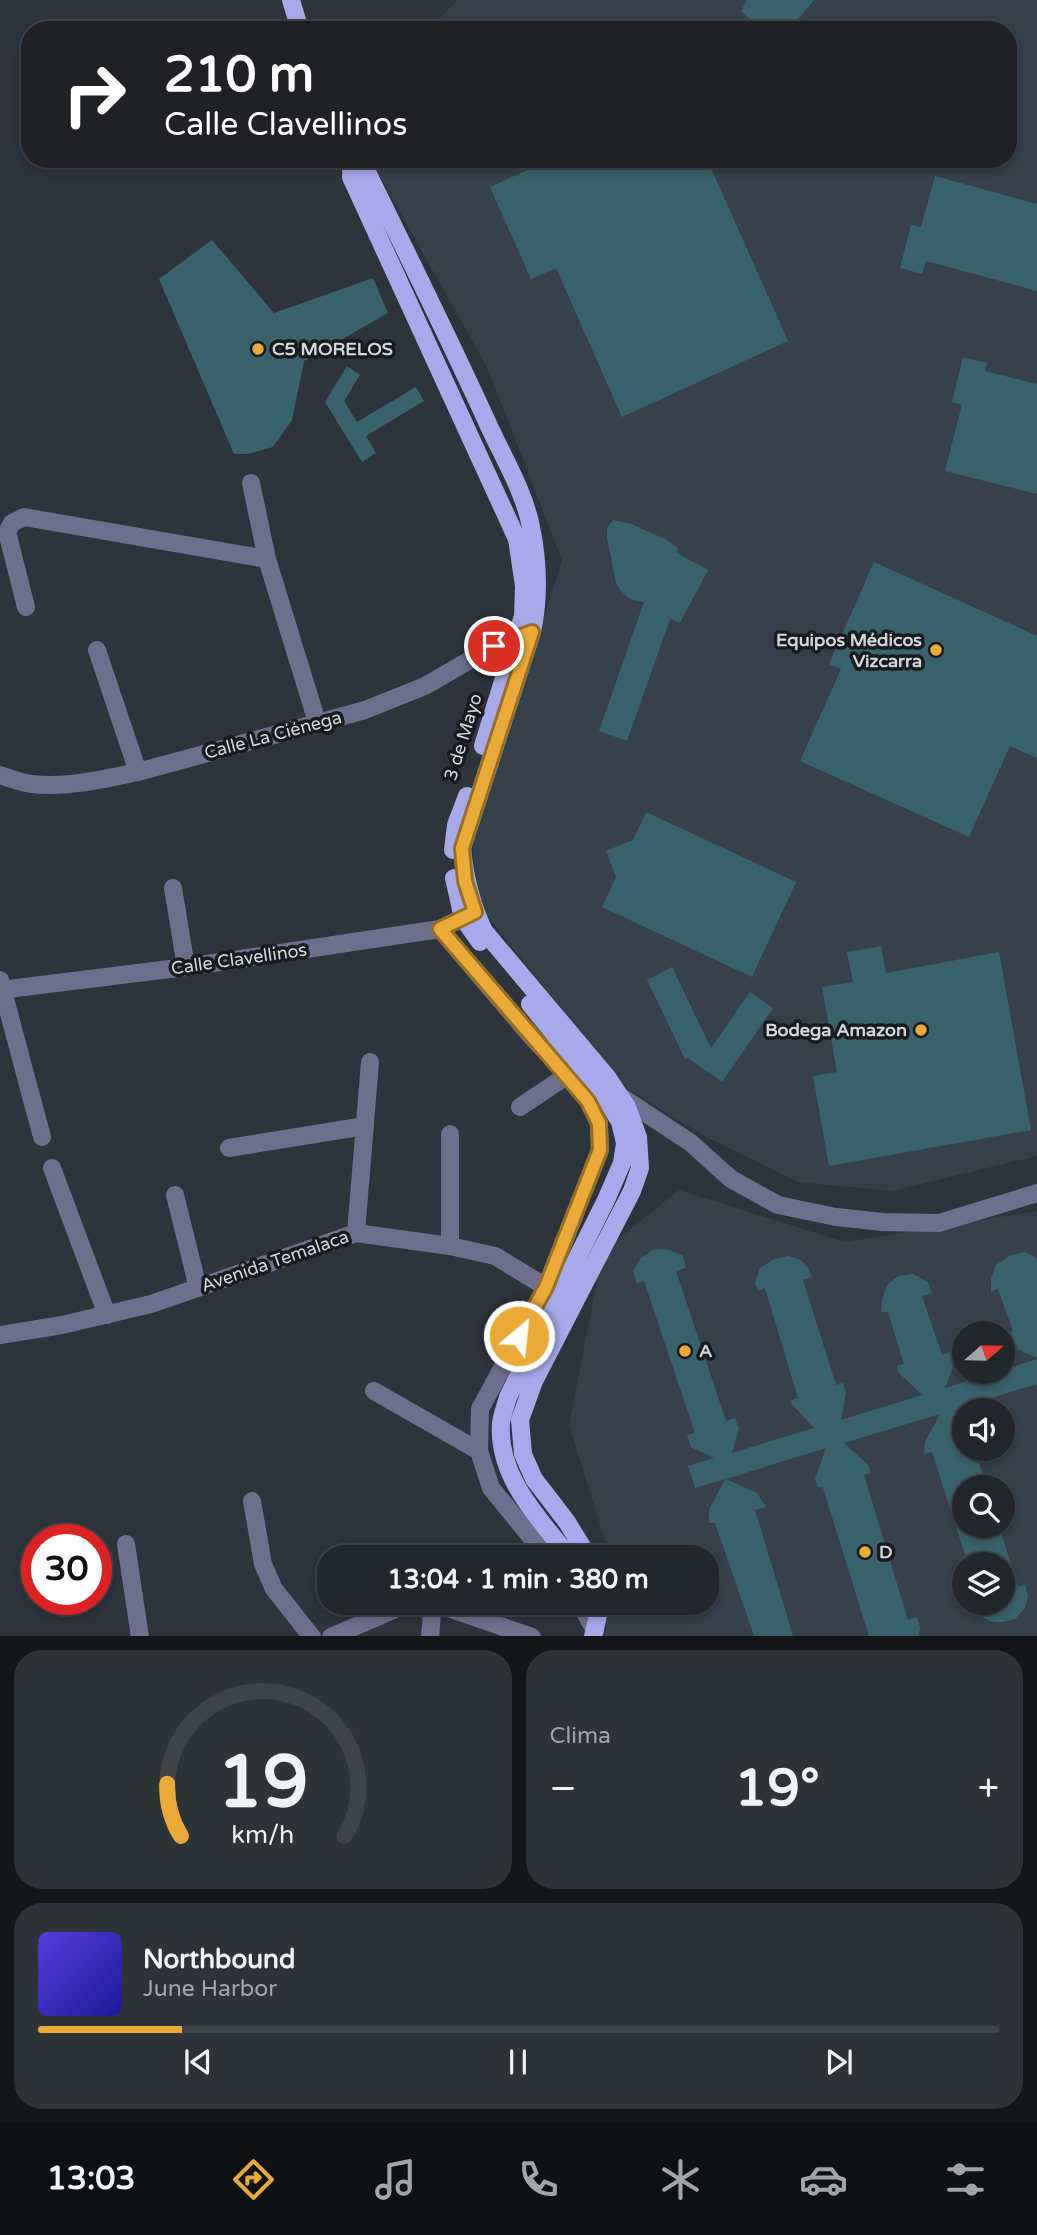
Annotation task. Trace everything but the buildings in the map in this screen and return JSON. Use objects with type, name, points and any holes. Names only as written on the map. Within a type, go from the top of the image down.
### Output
[{"type":"main road","points":[[291,0],[297,21]]},
{"type":"main road","name":"3 de Mayo","points":[[352,168],[351,177],[517,539],[524,586],[524,634],[456,825],[452,860],[456,893],[489,955],[574,1070],[604,1097],[620,1122],[625,1143],[622,1163],[606,1200],[508,1396],[501,1422],[502,1449],[518,1491],[560,1545]]},
{"type":"main road","points":[[469,915],[607,1077],[604,1097],[627,1107],[638,1137],[639,1168],[632,1191],[534,1381],[520,1420],[523,1454],[534,1479],[581,1545]]},
{"type":"main road","points":[[594,1634],[597,1615]]},
{"type":"street","points":[[251,483],[267,559],[317,722]]},
{"type":"street","points":[[26,607],[7,532],[12,523],[24,517],[267,559]]},
{"type":"street","name":"Calle La Ciénega","points":[[0,775],[31,784],[62,784],[138,772],[365,710],[425,686],[494,646],[524,634]]},
{"type":"street","points":[[97,650],[138,772]]},
{"type":"street","points":[[173,887],[186,967]]},
{"type":"street","name":"Calle Clavellinos","points":[[1,987],[186,967],[440,929],[469,915]]},
{"type":"street","points":[[440,929],[530,1035],[574,1070],[520,1107]]},
{"type":"street","points":[[1,987],[42,1137]]},
{"type":"street","points":[[356,1233],[370,1062]]},
{"type":"street","points":[[537,1545],[491,1489],[479,1451],[480,1409],[546,1287],[600,1150],[599,1123],[604,1097],[676,1133],[691,1143],[731,1180],[778,1205],[836,1217],[883,1222],[939,1223],[1037,1192]]},
{"type":"street","points":[[229,1148],[365,1126]]},
{"type":"street","points":[[450,1134],[450,1246]]},
{"type":"street","points":[[52,1168],[107,1315]]},
{"type":"street","points":[[175,1195],[198,1288]]},
{"type":"street","name":"Avenida Temalaca","points":[[0,1335],[62,1325],[151,1304],[356,1233],[450,1246],[495,1256],[546,1287]]},
{"type":"street","points":[[374,1391],[479,1451]]},
{"type":"street","points":[[252,1501],[263,1564],[274,1589],[312,1636]]},
{"type":"street","points":[[126,1544],[140,1636]]},
{"type":"street","points":[[331,1636],[381,1615]]},
{"type":"street","points":[[430,1636],[433,1615]]},
{"type":"street","points":[[470,1615],[532,1636]]},
{"type":"street","points":[[585,1615],[594,1634]]},
{"type":"shaded area","points":[[458,0],[1037,0],[1037,1156],[892,1191],[798,1182],[706,1137],[623,1086],[480,907],[472,847],[562,560],[487,367],[375,168],[1017,168],[1017,21],[436,21]]},
{"type":"shaded area","points":[[679,1190],[845,1242],[1037,1211],[1037,1636],[605,1636],[608,1615],[719,1615],[719,1545],[606,1545],[569,1425],[603,1251]]},
{"type":"place","name":"C5 MORELOS","points":[[258,349]]},
{"type":"place","name":"Equipos Médicos Vizcarra","points":[[936,650]]},
{"type":"place","name":"Bodega Amazon","points":[[921,1030]]},
{"type":"place","name":"A","points":[[685,1351]]},
{"type":"place","name":"D","points":[[865,1552]]},
{"type":"route","points":[[494,646],[532,632],[462,848],[465,881],[475,912],[440,929],[588,1101],[599,1123],[600,1150],[546,1287],[519,1336]]}]
